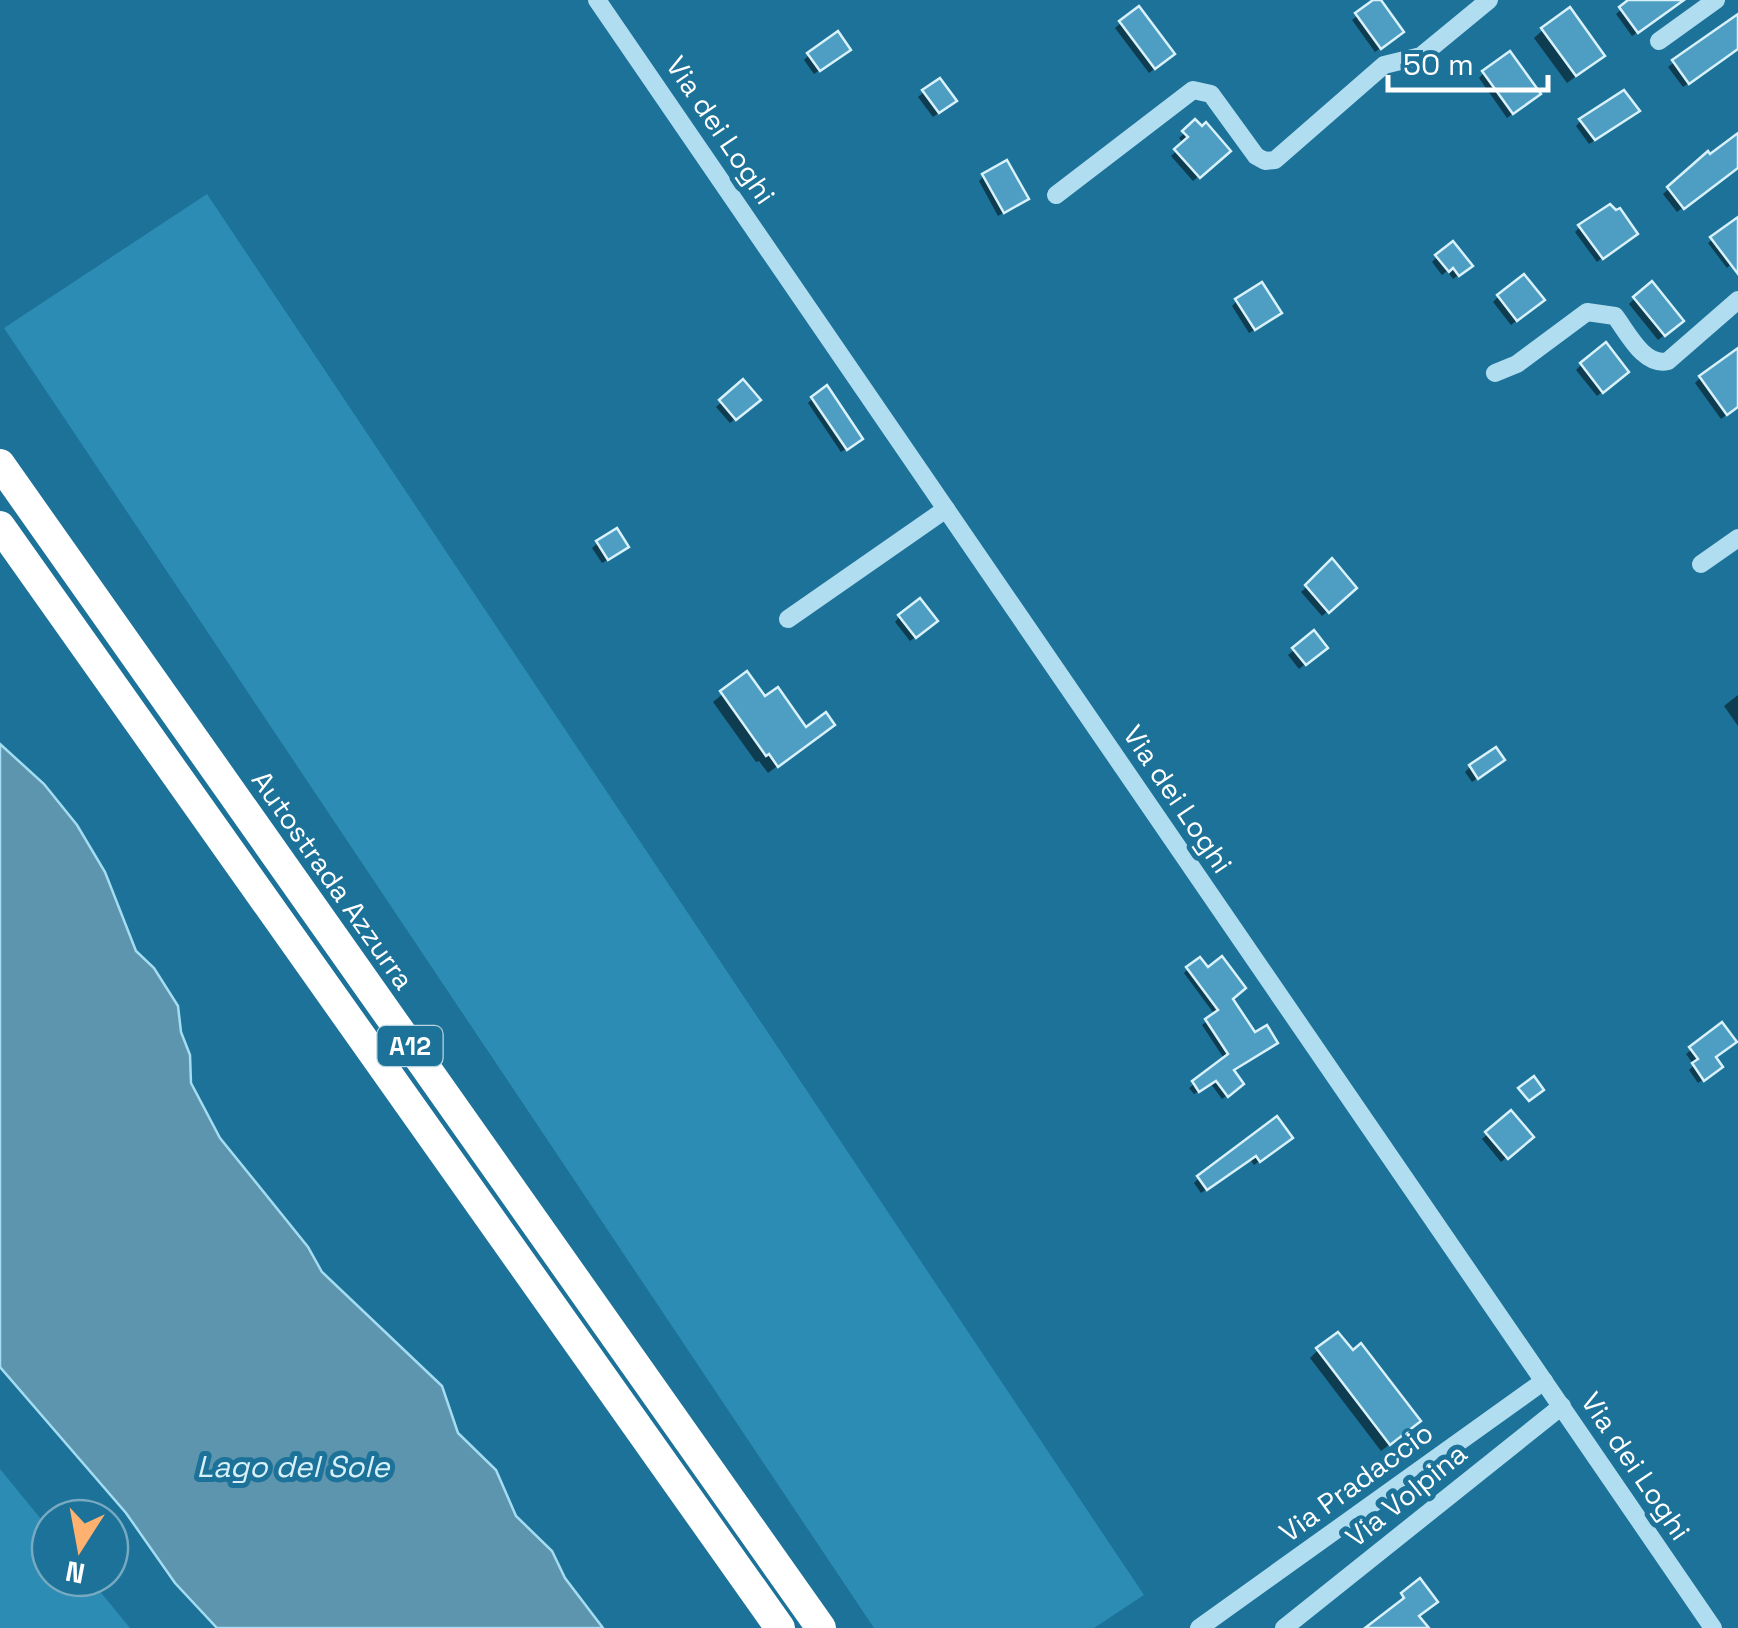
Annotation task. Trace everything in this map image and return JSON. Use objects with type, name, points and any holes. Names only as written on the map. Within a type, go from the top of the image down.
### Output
[{"type":"highway","name":"Autostrada Azzurra","points":[[0,464],[820,1628]]},
{"type":"highway","name":"A12","points":[[0,526],[780,1628]]},
{"type":"street","name":"Via dei Loghi","points":[[597,0],[1713,1628]]},
{"type":"street","points":[[1056,195],[1187,94],[1199,90],[1215,98],[1256,156],[1274,160],[1384,65],[1421,56],[1490,0]]},
{"type":"street","points":[[1659,41],[1716,0]]},
{"type":"street","points":[[1495,373],[1518,364],[1588,312],[1615,316],[1649,360],[1668,361],[1738,300]]},
{"type":"street","points":[[788,619],[946,509]]},
{"type":"street","points":[[1701,564],[1738,538]]},
{"type":"street","name":"Via Pradaccio","points":[[1199,1628],[1544,1381]]},
{"type":"street","name":"Via Volpina","points":[[1284,1628],[1562,1406]]},
{"type":"shaded area","points":[[207,194],[1144,1595],[1094,1628],[874,1628],[4,328]]},
{"type":"shaded area","points":[[0,1469],[30,1506],[30,1598],[105,1598],[130,1628],[0,1628]]},
{"type":"water","name":"Lago del Sole","points":[[0,744],[44,784],[77,825],[105,872],[136,951],[154,968],[178,1006],[181,1032],[190,1055],[191,1083],[220,1138],[308,1247],[322,1272],[442,1386],[458,1433],[496,1470],[516,1516],[552,1551],[565,1578],[603,1628],[217,1628],[175,1583],[130,1519],[130,1498],[113,1498],[0,1367]]},
{"type":"building","points":[[1373,0],[1381,0],[1404,32],[1381,49],[1355,13]]},
{"type":"building","points":[[1628,0],[1684,0],[1638,33],[1619,7]]},
{"type":"building","points":[[1139,6],[1175,54],[1155,69],[1119,21]]},
{"type":"building","points":[[1570,7],[1605,56],[1576,76],[1541,28]]},
{"type":"building","points":[[1738,14],[1738,49],[1689,84],[1672,60]]},
{"type":"building","points":[[838,31],[851,50],[820,71],[807,53]]},
{"type":"building","points":[[1510,51],[1541,94],[1513,114],[1482,71]]},
{"type":"building","points":[[940,78],[957,101],[939,113],[922,90]]},
{"type":"building","points":[[1624,90],[1640,111],[1595,140],[1579,119]]},
{"type":"building","points":[[1195,119],[1202,126],[1206,122],[1231,151],[1200,178],[1174,149],[1188,137],[1182,131]]},
{"type":"building","points":[[1738,133],[1738,168],[1684,209],[1667,187],[1708,151],[1710,154]]},
{"type":"building","points":[[1007,160],[1029,199],[1004,213],[982,174]]},
{"type":"building","points":[[1610,204],[1616,210],[1620,208],[1638,234],[1603,259],[1578,225]]},
{"type":"building","points":[[1738,217],[1738,274],[1710,237]]},
{"type":"building","points":[[1453,241],[1473,266],[1459,276],[1453,268],[1449,272],[1435,255]]},
{"type":"building","points":[[1524,274],[1545,300],[1517,321],[1497,295]]},
{"type":"building","points":[[1652,281],[1684,321],[1665,336],[1633,297]]},
{"type":"building","points":[[1262,282],[1282,313],[1255,330],[1235,299]]},
{"type":"building","points":[[1606,342],[1629,372],[1603,393],[1580,363]]},
{"type":"building","points":[[1738,348],[1738,407],[1727,415],[1699,376]]},
{"type":"building","points":[[743,379],[761,400],[736,420],[719,400]]},
{"type":"building","points":[[827,385],[863,439],[847,450],[811,397]]},
{"type":"building","points":[[617,528],[629,547],[608,560],[596,541]]},
{"type":"building","points":[[1332,558],[1357,588],[1329,613],[1305,585]]},
{"type":"building","points":[[920,598],[938,621],[916,638],[898,615]]},
{"type":"building","points":[[1314,630],[1328,648],[1306,665],[1292,648]]},
{"type":"building","points":[[747,671],[765,696],[778,687],[806,727],[826,712],[835,725],[778,767],[720,691]]},
{"type":"building","points":[[1496,747],[1505,760],[1478,779],[1469,765]]},
{"type":"building","points":[[1222,956],[1246,988],[1233,999],[1255,1032],[1267,1025],[1278,1043],[1234,1070],[1244,1084],[1228,1097],[1216,1081],[1199,1092],[1192,1081],[1228,1054],[1205,1019],[1218,1010],[1186,967],[1200,957],[1208,967]]},
{"type":"building","points":[[1722,1022],[1737,1042],[1716,1057],[1723,1067],[1704,1081],[1692,1063],[1698,1059],[1689,1047]]},
{"type":"building","points":[[1534,1076],[1544,1090],[1529,1101],[1518,1088]]},
{"type":"building","points":[[1511,1110],[1534,1137],[1508,1159],[1485,1132]]},
{"type":"building","points":[[1277,1116],[1293,1138],[1260,1162],[1256,1156],[1207,1190],[1197,1176]]},
{"type":"building","points":[[1338,1332],[1353,1350],[1361,1343],[1421,1421],[1390,1445],[1316,1348]]},
{"type":"building","points":[[1420,1578],[1438,1602],[1419,1616],[1429,1628],[1365,1628],[1404,1598],[1401,1593]]}]
